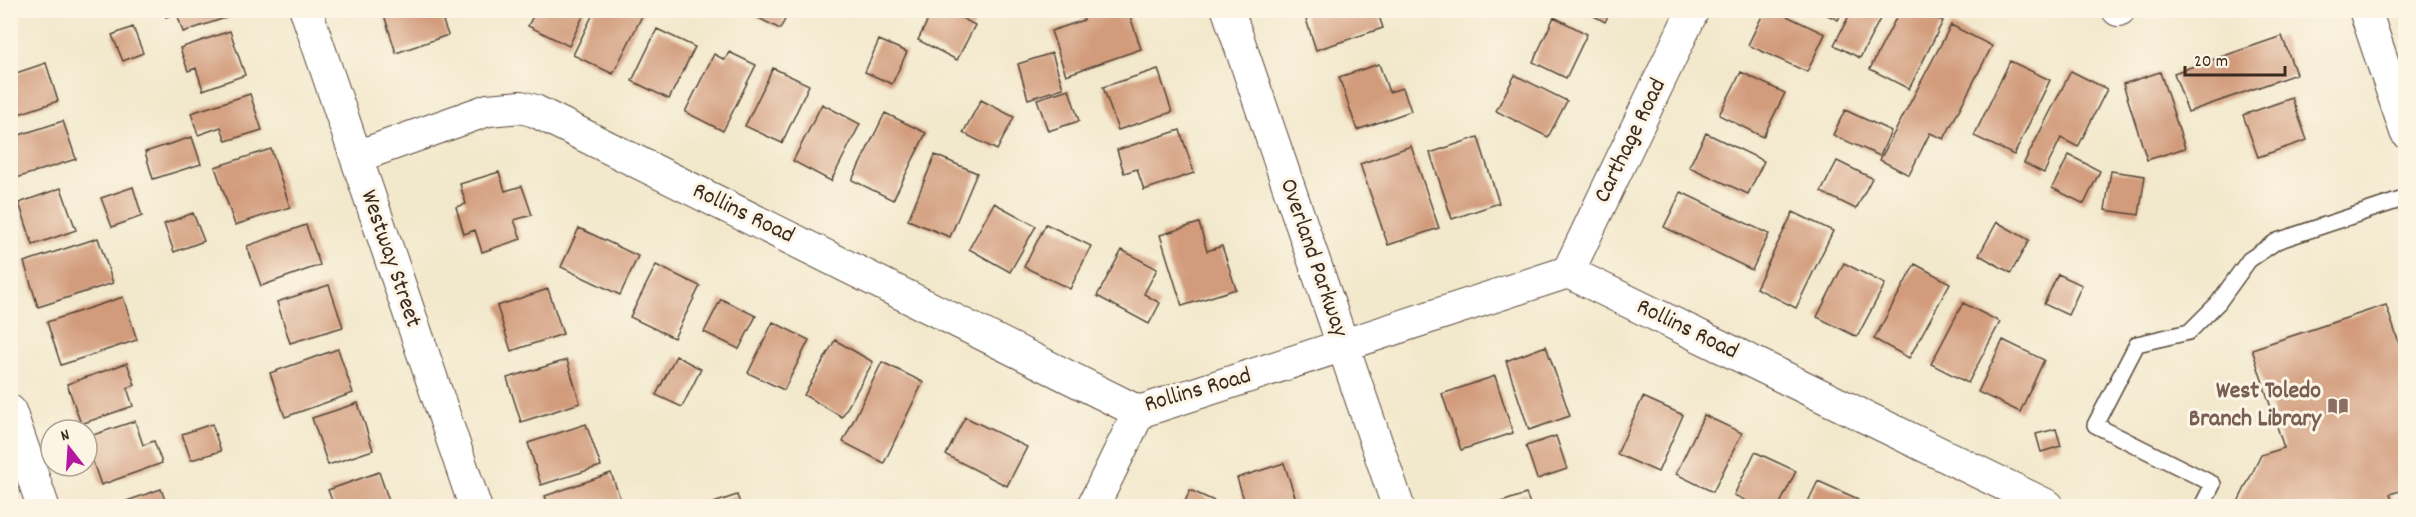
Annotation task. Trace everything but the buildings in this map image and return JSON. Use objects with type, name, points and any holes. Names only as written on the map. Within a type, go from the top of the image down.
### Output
[{"type":"street","name":"Westway Street","points":[[306,10],[475,507]]},
{"type":"street","name":"Overland Parkway","points":[[1228,10],[1398,507]]},
{"type":"street","name":"Carthage Road","points":[[1568,272],[1693,10]]},
{"type":"street","points":[[2365,10],[2406,132]]},
{"type":"street","name":"Rollins Road","points":[[356,157],[488,110],[521,107],[535,111],[1139,412],[1568,272],[2048,507]]},
{"type":"street","points":[[10,411],[43,507]]},
{"type":"street","points":[[1093,507],[1139,412]]},
{"type":"lane","points":[[2202,507],[2213,484],[2095,425],[2137,344],[2189,332],[2218,303],[2249,260],[2277,241],[2406,198]]},
{"type":"place","name":"West Toledo Branch Library","points":[[2338,406]]}]
